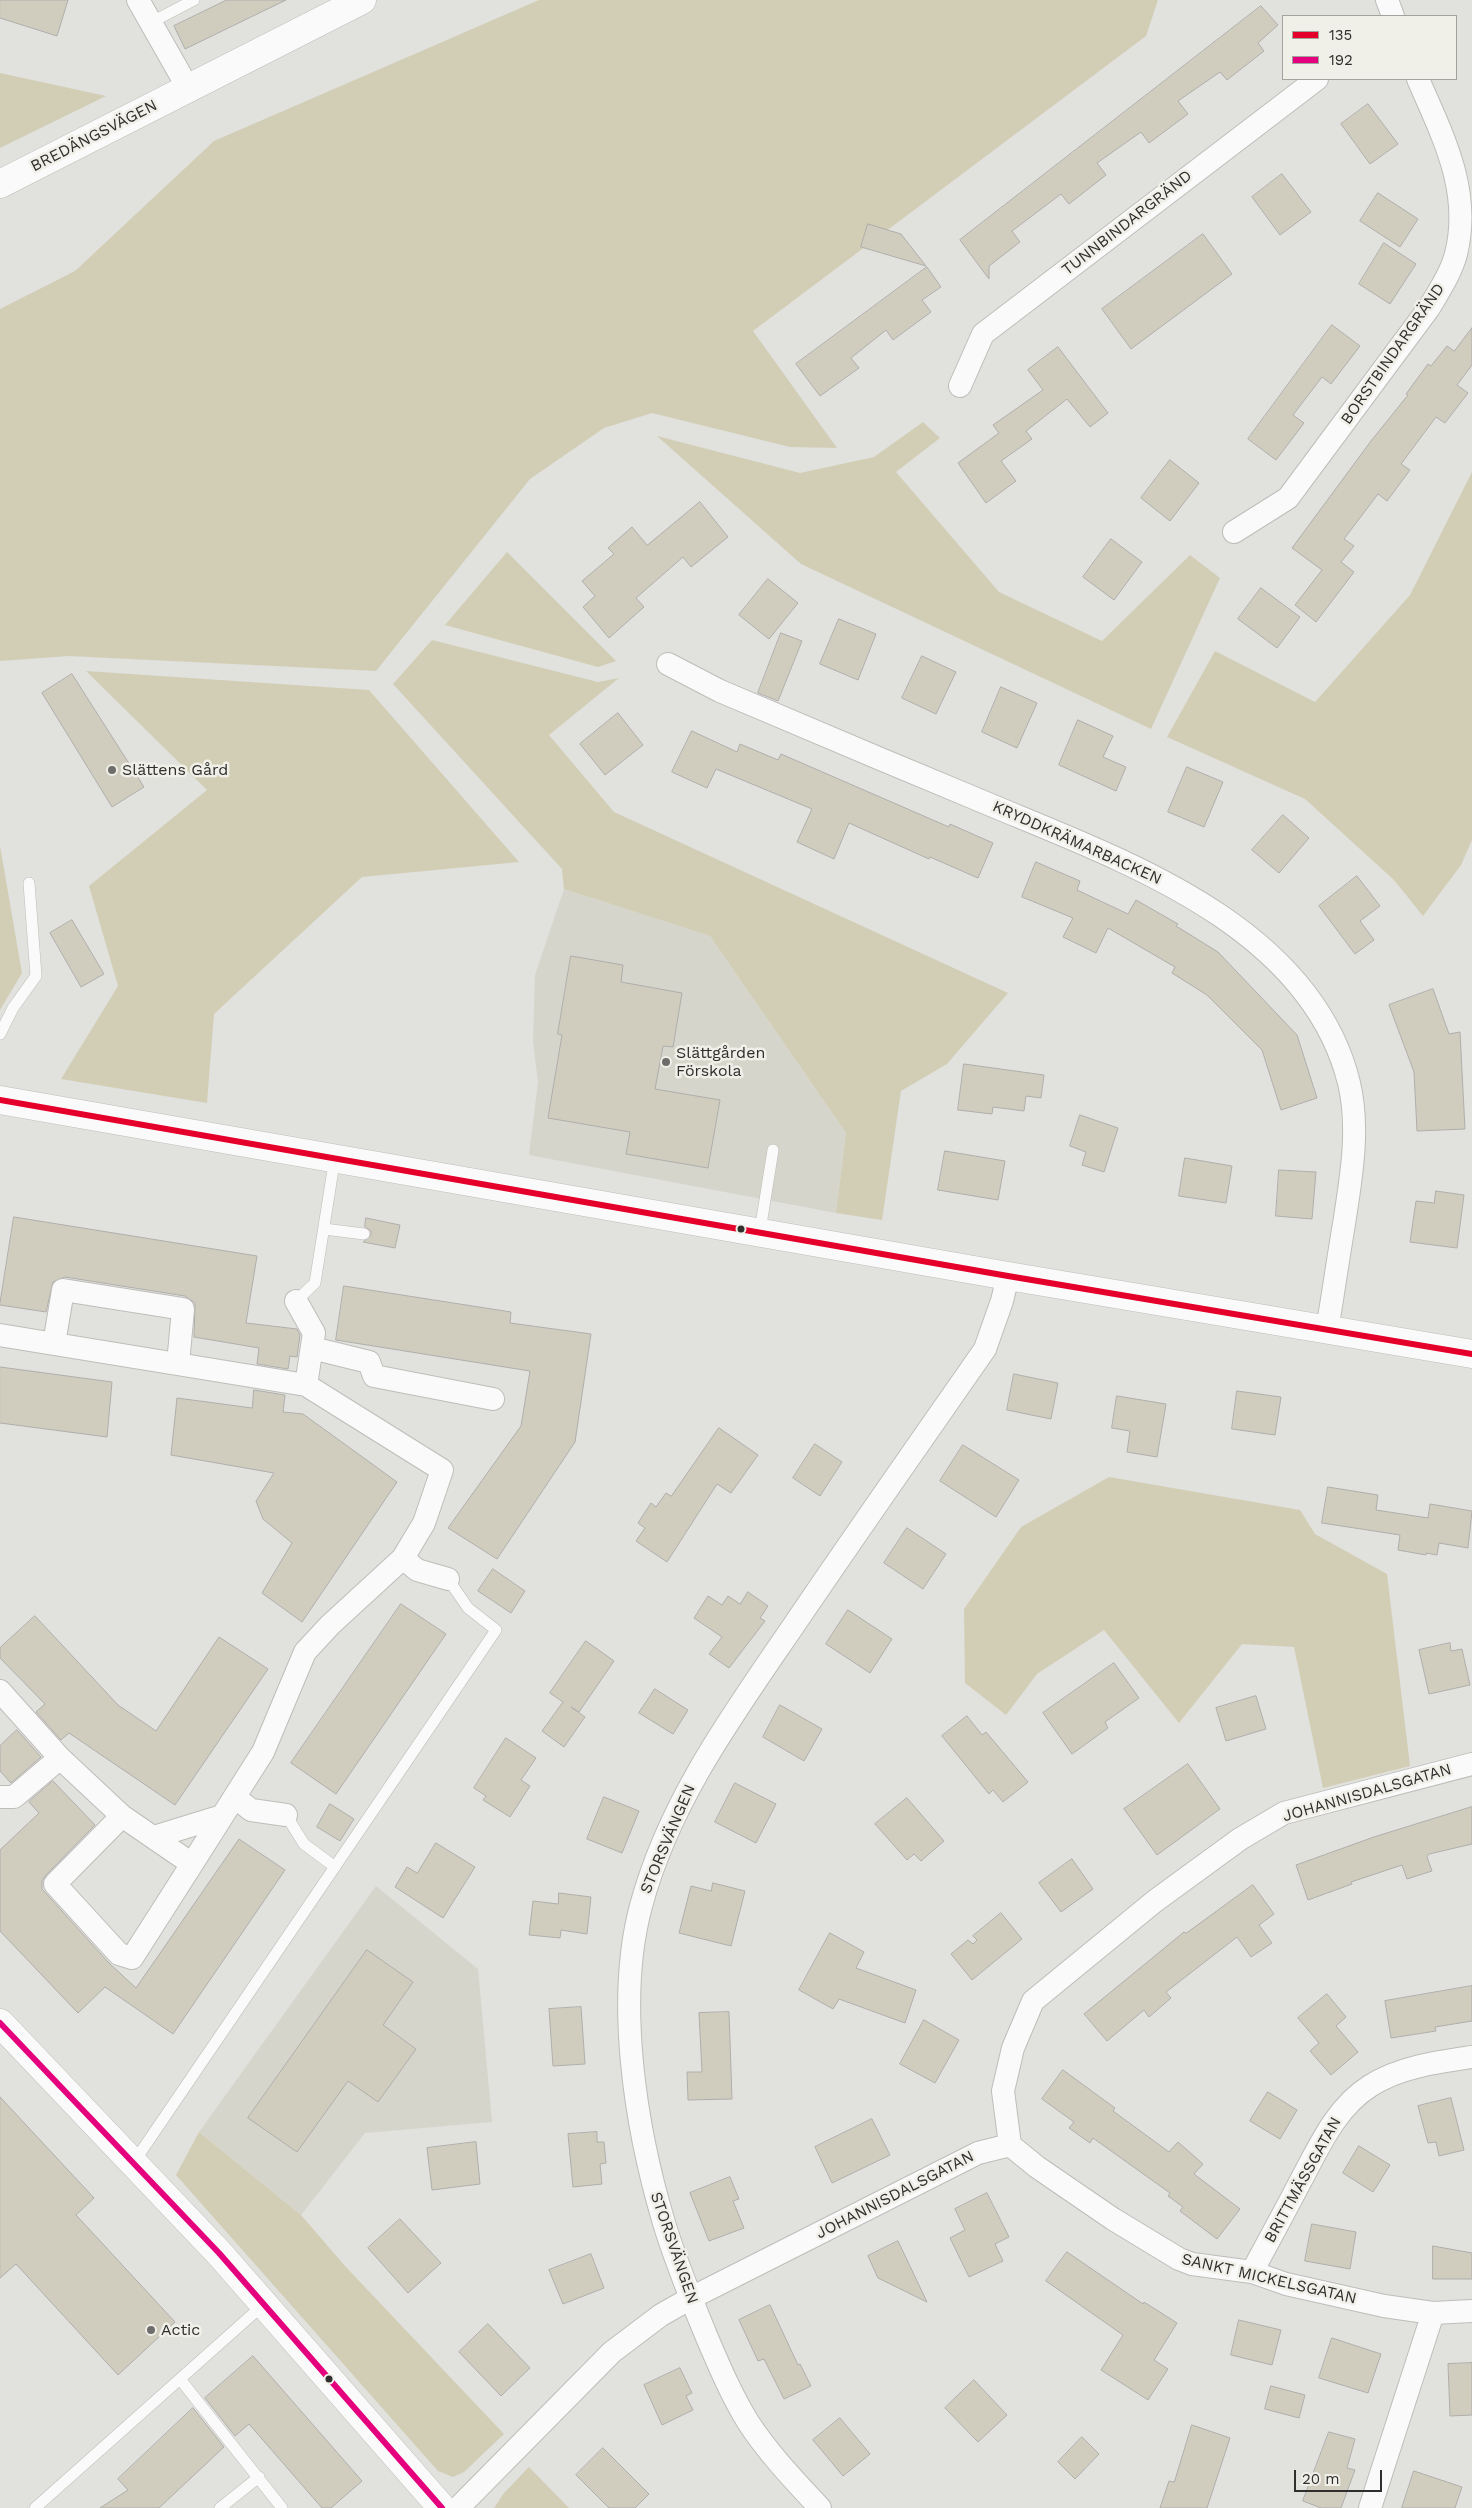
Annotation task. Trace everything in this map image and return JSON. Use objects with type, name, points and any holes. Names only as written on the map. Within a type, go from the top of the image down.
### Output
[{"type":"street","points":[[138,0],[188,88]]},
{"type":"street","name":"BREDÄNGSVÄGEN","points":[[0,184],[362,0]]},
{"type":"street","points":[[1387,0],[1393,15]]},
{"type":"street","name":"TUNNBINDARGRÄND","points":[[960,386],[983,334],[1316,80]]},
{"type":"street","name":"BORSTBINDARGRÄND","points":[[1234,532],[1288,498],[1429,308],[1448,276],[1456,254],[1459,228],[1458,184],[1447,144],[1418,80]]},
{"type":"street","name":"KRYDDKRÄMARBACKEN","points":[[668,664],[720,692],[1130,864],[1196,900],[1248,936],[1272,957],[1300,987],[1322,1020],[1342,1059],[1350,1091],[1353,1156],[1328,1330]]},
{"type":"street","points":[[0,1100],[760,1231],[1008,1276],[1472,1354]]},
{"type":"street","name":"STORSVÄNGEN","points":[[820,2508],[770,2451],[749,2423],[730,2390],[691,2298],[669,2240],[654,2191],[646,2157],[635,2082],[631,2037],[633,1961],[640,1909],[650,1877],[680,1804],[704,1760],[820,1587],[985,1350],[1002,1301],[1008,1276]]},
{"type":"street","points":[[54,1344],[63,1290],[183,1309],[178,1364]]},
{"type":"street","points":[[296,1300],[314,1333],[306,1385]]},
{"type":"street","points":[[0,1335],[306,1385],[442,1470],[424,1524],[403,1558],[330,1625],[305,1652],[263,1752],[132,1958],[119,1954],[55,1884],[122,1816]]},
{"type":"street","points":[[312,1348],[369,1362],[374,1376],[493,1399]]},
{"type":"street","points":[[403,1558],[417,1570],[448,1579]]},
{"type":"street","points":[[0,1691],[60,1758],[122,1816],[192,1864]]},
{"type":"street","points":[[0,1796],[14,1797],[60,1758]]},
{"type":"street","name":"JOHANNISDALSGATAN","points":[[458,2508],[612,2352],[661,2315],[978,2153],[1010,2145],[1003,2091],[1013,2048],[1033,2001],[1162,1896],[1240,1840],[1284,1813],[1472,1764]]},
{"type":"street","points":[[235,1796],[252,1810],[286,1815]]},
{"type":"street","points":[[154,1837],[222,1816]]},
{"type":"street","points":[[0,2023],[219,2253],[442,2508]]},
{"type":"street","name":"BRITTMÄSSGATAN","points":[[1252,2272],[1322,2142],[1340,2112],[1354,2098],[1370,2085],[1399,2072],[1472,2057]]},
{"type":"street","name":"SANKT MICKELSGATAN","points":[[1010,2145],[1037,2167],[1179,2259],[1212,2267],[1252,2272],[1286,2284],[1384,2306],[1433,2313],[1472,2311]]},
{"type":"street","points":[[1370,2508],[1433,2313]]},
{"type":"lane","points":[[150,22],[194,0]]},
{"type":"lane","points":[[0,1034],[13,1008],[36,976],[30,883]]},
{"type":"lane","points":[[760,1231],[773,1150]]},
{"type":"lane","points":[[296,1300],[315,1283],[335,1157]]},
{"type":"lane","points":[[324,1229],[364,1234]]},
{"type":"lane","points":[[134,2162],[496,1630],[468,1608],[448,1579]]},
{"type":"lane","points":[[286,1815],[304,1844],[335,1867]]},
{"type":"lane","points":[[35,2508],[263,2305]]},
{"type":"lane","points":[[180,2379],[282,2508]]},
{"type":"lane","points":[[220,2508],[259,2478]]},
{"type":"shaded area","points":[[539,0],[1158,0],[1146,36],[753,331],[837,448],[790,447],[652,413],[604,428],[530,479],[376,671],[69,656],[0,661],[0,309],[75,271],[214,141]]},
{"type":"shaded area","points":[[0,73],[106,96],[0,148]]},
{"type":"shaded area","points":[[923,422],[940,438],[896,472],[999,592],[1102,641],[1190,555],[1220,578],[1151,729],[801,564],[657,436],[800,473],[874,457]]},
{"type":"shaded area","points":[[1472,472],[1472,840],[1461,865],[1423,916],[1394,880],[1305,799],[1167,737],[1215,651],[1315,702],[1410,595]]},
{"type":"shaded area","points":[[507,552],[616,661],[598,667],[445,625]]},
{"type":"shaded area","points":[[432,640],[598,682],[619,678],[549,735],[614,812],[1008,993],[947,1064],[901,1091],[882,1220],[836,1213],[846,1133],[710,936],[564,889],[562,869],[393,684]]},
{"type":"shaded area","points":[[86,671],[369,690],[519,862],[362,877],[214,1014],[207,1103],[61,1079],[118,986],[89,886],[207,790]]},
{"type":"shaded area","points":[[0,846],[22,973],[0,1010]]},
{"type":"shaded area","name":"Slättgården Förskola","points":[[564,889],[710,936],[846,1133],[836,1213],[529,1155],[538,1082],[533,1042],[535,975]]},
{"type":"shaded area","points":[[1109,1477],[1300,1510],[1315,1534],[1387,1574],[1410,1766],[1323,1788],[1294,1647],[1242,1644],[1179,1723],[1104,1630],[1037,1674],[1006,1715],[965,1683],[964,1609],[1021,1527]]},
{"type":"shaded area","points":[[376,1886],[478,1969],[492,2122],[365,2133],[301,2215],[199,2132]]},
{"type":"shaded area","points":[[199,2132],[301,2215],[345,2266],[504,2434],[464,2472],[453,2477],[438,2471],[176,2175]]},
{"type":"shaded area","points":[[529,2467],[569,2508],[494,2508],[504,2493]]},
{"type":"building","points":[[0,0],[68,0],[57,36],[0,18]]},
{"type":"building","points":[[227,0],[286,0],[185,49],[174,26]]},
{"type":"building","points":[[1261,6],[1278,25],[1258,43],[1264,51],[1227,80],[1220,72],[1178,101],[1188,114],[1149,143],[1141,132],[1097,163],[1106,175],[1069,204],[1061,194],[1012,231],[1020,242],[989,266],[989,279],[960,240]]},
{"type":"building","points":[[1368,104],[1398,144],[1370,164],[1341,124]]},
{"type":"building","points":[[1282,174],[1311,212],[1280,235],[1252,197]]},
{"type":"building","points":[[1378,193],[1418,219],[1400,247],[1360,221]]},
{"type":"building","points":[[868,224],[901,234],[926,266],[861,247]]},
{"type":"building","points":[[1203,234],[1232,274],[1131,349],[1102,309]]},
{"type":"building","points":[[1384,243],[1416,264],[1390,304],[1359,284]]},
{"type":"building","points":[[927,267],[941,287],[922,300],[931,312],[893,340],[886,330],[851,358],[859,368],[820,396],[796,364]]},
{"type":"building","points":[[1332,325],[1360,346],[1331,384],[1322,377],[1293,415],[1304,423],[1276,460],[1248,439]]},
{"type":"building","points":[[1472,328],[1472,365],[1457,385],[1468,393],[1445,423],[1436,417],[1401,464],[1410,470],[1387,501],[1378,494],[1344,539],[1354,546],[1341,562],[1354,572],[1316,622],[1295,605],[1322,570],[1292,548],[1371,441],[1408,395],[1406,394],[1428,364],[1431,366],[1447,346],[1454,351]]},
{"type":"building","points":[[1058,347],[1108,413],[1090,427],[1067,399],[1026,431],[1032,439],[1001,461],[1016,481],[986,503],[958,463],[999,433],[993,425],[1043,390],[1028,370]]},
{"type":"building","points":[[1170,460],[1199,483],[1170,521],[1141,498]]},
{"type":"building","points":[[700,502],[728,537],[691,567],[683,557],[636,598],[644,607],[609,638],[583,607],[595,596],[582,581],[614,554],[608,548],[632,527],[647,545]]},
{"type":"building","points":[[1111,539],[1142,562],[1114,600],[1083,577]]},
{"type":"building","points":[[768,579],[798,603],[769,639],[739,615]]},
{"type":"building","points":[[1261,588],[1300,617],[1277,648],[1238,619]]},
{"type":"building","points":[[839,619],[876,634],[858,680],[820,664]]},
{"type":"building","points":[[781,633],[802,641],[778,701],[758,693]]},
{"type":"building","points":[[922,656],[956,672],[936,714],[902,698]]},
{"type":"building","points":[[72,674],[144,787],[112,807],[42,693]]},
{"type":"building","points":[[1001,687],[1037,703],[1017,748],[982,732]]},
{"type":"building","points":[[618,713],[643,745],[605,775],[580,744]]},
{"type":"building","points":[[1078,720],[1113,736],[1103,757],[1126,767],[1116,791],[1059,765]]},
{"type":"building","points":[[692,731],[737,752],[740,744],[778,760],[781,754],[949,827],[950,824],[993,843],[978,878],[930,857],[929,859],[849,823],[834,859],[797,842],[812,809],[716,769],[707,788],[672,772]]},
{"type":"building","points":[[1187,767],[1223,782],[1204,827],[1168,812]]},
{"type":"building","points":[[1283,815],[1309,838],[1279,873],[1252,850]]},
{"type":"building","points":[[1036,862],[1080,881],[1077,890],[1128,914],[1136,900],[1178,924],[1176,926],[1218,952],[1297,1035],[1317,1098],[1281,1110],[1262,1050],[1207,995],[1172,973],[1175,967],[1108,928],[1096,953],[1063,937],[1073,918],[1022,897]]},
{"type":"building","points":[[1357,876],[1380,906],[1360,921],[1374,940],[1355,954],[1319,906]]},
{"type":"building","points":[[72,920],[104,974],[81,987],[50,933]]},
{"type":"building","points":[[571,956],[623,965],[621,982],[682,993],[673,1047],[663,1046],[655,1089],[720,1100],[708,1168],[626,1154],[630,1132],[548,1118],[562,1035],[558,1034]]},
{"type":"building","points":[[1433,989],[1449,1034],[1460,1032],[1465,1129],[1417,1131],[1414,1072],[1389,1005]]},
{"type":"building","points":[[964,1064],[1044,1075],[1041,1098],[1026,1096],[1024,1111],[993,1107],[992,1114],[958,1110]]},
{"type":"building","points":[[1080,1115],[1118,1128],[1104,1172],[1082,1165],[1086,1152],[1070,1146]]},
{"type":"building","points":[[945,1151],[1005,1161],[998,1200],[938,1190]]},
{"type":"building","points":[[1185,1158],[1232,1166],[1226,1203],[1179,1196]]},
{"type":"building","points":[[1279,1170],[1316,1172],[1312,1219],[1276,1216]]},
{"type":"building","points":[[1436,1191],[1464,1195],[1457,1248],[1410,1242],[1416,1201],[1434,1203]]},
{"type":"building","points":[[14,1217],[257,1256],[246,1323],[297,1329],[300,1335],[297,1357],[290,1356],[288,1369],[257,1364],[259,1348],[194,1337],[195,1303],[185,1296],[65,1277],[53,1282],[46,1312],[0,1305]]},
{"type":"building","points":[[366,1218],[400,1225],[395,1248],[363,1242],[371,1235],[371,1231],[365,1227]]},
{"type":"building","points":[[344,1286],[511,1312],[510,1323],[591,1334],[575,1442],[497,1559],[448,1528],[521,1426],[530,1371],[336,1340]]},
{"type":"building","points":[[0,1367],[112,1382],[107,1437],[0,1423]]},
{"type":"building","points":[[1014,1374],[1058,1383],[1051,1419],[1007,1410]]},
{"type":"building","points":[[254,1390],[285,1395],[283,1412],[303,1414],[397,1482],[302,1622],[262,1593],[292,1543],[263,1519],[256,1501],[274,1473],[171,1455],[177,1398],[252,1408]]},
{"type":"building","points":[[1237,1391],[1281,1397],[1275,1435],[1232,1429]]},
{"type":"building","points":[[1117,1396],[1166,1404],[1157,1457],[1127,1452],[1130,1431],[1112,1428]]},
{"type":"building","points":[[719,1428],[758,1455],[731,1493],[717,1484],[667,1562],[636,1541],[645,1528],[638,1523],[651,1503],[656,1507],[666,1493],[671,1496]]},
{"type":"building","points":[[815,1444],[842,1462],[820,1496],[793,1478]]},
{"type":"building","points":[[963,1445],[1019,1480],[996,1517],[940,1481]]},
{"type":"building","points":[[1328,1487],[1378,1495],[1376,1510],[1428,1518],[1430,1504],[1472,1511],[1468,1548],[1439,1543],[1437,1555],[1426,1553],[1426,1555],[1398,1550],[1400,1535],[1322,1523]]},
{"type":"building","points":[[907,1528],[946,1554],[923,1589],[884,1563]]},
{"type":"building","points":[[493,1569],[525,1591],[511,1613],[478,1591]]},
{"type":"building","points":[[748,1592],[768,1606],[760,1618],[765,1621],[729,1668],[709,1654],[722,1637],[694,1618],[708,1596],[722,1605],[728,1596],[740,1604]]},
{"type":"building","points":[[401,1604],[446,1634],[336,1794],[291,1763]]},
{"type":"building","points":[[848,1610],[892,1639],[870,1673],[826,1644]]},
{"type":"building","points":[[35,1616],[118,1705],[156,1731],[219,1637],[268,1669],[175,1805],[69,1733],[61,1740],[36,1712],[45,1704],[0,1658],[0,1648]]},
{"type":"building","points":[[586,1641],[614,1661],[579,1712],[571,1707],[585,1717],[564,1747],[542,1731],[563,1702],[550,1693]]},
{"type":"building","points":[[1450,1643],[1451,1651],[1462,1649],[1470,1685],[1429,1694],[1419,1650]]},
{"type":"building","points":[[1114,1663],[1139,1698],[1105,1722],[1108,1728],[1072,1754],[1043,1713]]},
{"type":"building","points":[[655,1689],[688,1710],[673,1734],[639,1713]]},
{"type":"building","points":[[1256,1696],[1266,1729],[1226,1741],[1216,1708]]},
{"type":"building","points":[[780,1705],[822,1729],[804,1761],[763,1737]]},
{"type":"building","points":[[967,1716],[982,1735],[986,1732],[1028,1782],[1003,1802],[993,1790],[989,1794],[942,1736]]},
{"type":"building","points":[[17,1730],[41,1757],[11,1783],[0,1771],[0,1746]]},
{"type":"building","points":[[506,1738],[536,1758],[521,1780],[530,1786],[510,1817],[483,1800],[486,1796],[474,1788]]},
{"type":"building","points":[[1188,1764],[1220,1809],[1157,1855],[1124,1809]]},
{"type":"building","points":[[53,1781],[95,1825],[46,1875],[42,1881],[42,1889],[109,1963],[136,1988],[239,1839],[285,1870],[173,2034],[105,1987],[78,2013],[0,1931],[0,1850],[39,1813],[29,1802]]},
{"type":"building","points":[[735,1783],[776,1804],[756,1843],[715,1822]]},
{"type":"building","points":[[604,1797],[639,1811],[622,1853],[587,1839]]},
{"type":"building","points":[[907,1798],[944,1841],[921,1861],[914,1854],[907,1860],[875,1824]]},
{"type":"building","points":[[330,1804],[354,1819],[340,1841],[317,1827]]},
{"type":"building","points":[[1472,1807],[1472,1844],[1429,1854],[1427,1857],[1432,1871],[1407,1879],[1402,1865],[1351,1882],[1352,1884],[1308,1900],[1296,1865],[1374,1837]]},
{"type":"building","points":[[436,1843],[475,1867],[443,1918],[395,1887],[407,1867],[417,1873]]},
{"type":"building","points":[[1072,1859],[1093,1889],[1061,1912],[1039,1883]]},
{"type":"building","points":[[713,1883],[745,1891],[731,1946],[679,1933],[691,1886],[711,1891]]},
{"type":"building","points":[[1253,1885],[1274,1914],[1259,1925],[1272,1943],[1251,1957],[1237,1937],[1166,1992],[1171,1998],[1149,2017],[1144,2010],[1107,2041],[1084,2014],[1184,1932],[1186,1933]]},
{"type":"building","points":[[559,1893],[591,1897],[587,1934],[561,1930],[560,1938],[529,1935],[533,1901],[558,1904]]},
{"type":"building","points":[[1001,1913],[1022,1939],[972,1980],[951,1954],[968,1940],[973,1944],[977,1940],[973,1936]]},
{"type":"building","points":[[830,1933],[864,1952],[856,1968],[916,1990],[905,2023],[839,1999],[833,2009],[799,1990]]},
{"type":"building","points":[[367,1950],[413,1982],[383,2025],[416,2049],[378,2102],[348,2081],[297,2152],[248,2118]]},
{"type":"building","points":[[1472,1986],[1472,2021],[1435,2027],[1436,2031],[1391,2038],[1385,2001]]},
{"type":"building","points":[[1327,1994],[1346,2017],[1336,2026],[1358,2052],[1331,2075],[1310,2051],[1319,2043],[1298,2018]]},
{"type":"building","points":[[581,2007],[585,2064],[553,2066],[549,2009]]},
{"type":"building","points":[[729,2012],[732,2099],[688,2100],[687,2072],[702,2072],[699,2013]]},
{"type":"building","points":[[924,2020],[959,2040],[935,2083],[900,2064]]},
{"type":"building","points":[[1063,2070],[1115,2108],[1113,2111],[1169,2152],[1178,2142],[1203,2164],[1194,2174],[1240,2209],[1217,2239],[1180,2211],[1183,2207],[1168,2196],[1170,2193],[1093,2138],[1090,2143],[1069,2128],[1074,2122],[1042,2099]]},
{"type":"building","points":[[1268,2092],[1297,2110],[1280,2139],[1250,2121]]},
{"type":"building","points":[[0,2097],[94,2198],[76,2215],[175,2322],[118,2375],[16,2264],[0,2278]]},
{"type":"building","points":[[1451,2098],[1464,2150],[1439,2156],[1436,2142],[1428,2143],[1418,2106]]},
{"type":"building","points":[[872,2119],[890,2155],[832,2183],[815,2147]]},
{"type":"building","points":[[597,2132],[597,2142],[604,2142],[606,2163],[600,2164],[602,2184],[573,2187],[568,2134]]},
{"type":"building","points":[[476,2142],[480,2184],[432,2190],[427,2148]]},
{"type":"building","points":[[1359,2146],[1390,2165],[1373,2192],[1343,2173]]},
{"type":"building","points":[[730,2177],[739,2199],[733,2201],[744,2228],[709,2241],[690,2193]]},
{"type":"building","points":[[987,2193],[1009,2237],[995,2244],[1003,2261],[969,2277],[950,2238],[965,2230],[955,2209]]},
{"type":"building","points":[[400,2219],[441,2263],[408,2293],[368,2248]]},
{"type":"building","points":[[1312,2224],[1356,2232],[1350,2269],[1305,2261]]},
{"type":"building","points":[[898,2241],[927,2302],[878,2278],[868,2256]]},
{"type":"building","points":[[1433,2246],[1472,2253],[1472,2279],[1433,2279]]},
{"type":"building","points":[[1067,2252],[1143,2304],[1144,2302],[1177,2323],[1154,2360],[1168,2369],[1148,2400],[1101,2370],[1123,2335],[1046,2281]]},
{"type":"building","points":[[591,2254],[604,2288],[563,2304],[549,2270]]},
{"type":"building","points":[[770,2305],[798,2365],[800,2364],[811,2386],[784,2399],[764,2359],[758,2361],[739,2320]]},
{"type":"building","points":[[1239,2320],[1281,2330],[1272,2365],[1231,2355]]},
{"type":"building","points":[[488,2324],[530,2368],[501,2396],[459,2352]]},
{"type":"building","points":[[1332,2338],[1381,2354],[1368,2393],[1319,2378]]},
{"type":"building","points":[[253,2356],[362,2481],[331,2508],[322,2508],[249,2424],[235,2436],[205,2398]]},
{"type":"building","points":[[1472,2363],[1472,2415],[1450,2416],[1448,2364]]},
{"type":"building","points":[[680,2368],[692,2393],[686,2396],[693,2410],[662,2425],[644,2385]]},
{"type":"building","points":[[974,2380],[1007,2415],[978,2442],[945,2408]]},
{"type":"building","points":[[1271,2386],[1305,2395],[1299,2418],[1265,2409]]},
{"type":"building","points":[[193,2408],[224,2447],[159,2508],[100,2508],[128,2490],[118,2479]]},
{"type":"building","points":[[840,2418],[870,2454],[843,2476],[813,2440]]},
{"type":"building","points":[[1192,2425],[1230,2438],[1207,2508],[1160,2508],[1169,2481],[1174,2482]]},
{"type":"building","points":[[1329,2432],[1355,2439],[1347,2468],[1355,2470],[1341,2508],[1321,2508],[1303,2501]]},
{"type":"building","points":[[1082,2437],[1099,2454],[1075,2479],[1058,2462]]},
{"type":"building","points":[[603,2448],[649,2494],[635,2508],[609,2508],[576,2475]]},
{"type":"building","points":[[1414,2471],[1462,2487],[1455,2508],[1402,2508]]},
{"type":"transit line","name":"135","points":[[0,1100],[1008,1276],[1472,1354]]},
{"type":"transit line","name":"192","points":[[0,2023],[219,2253],[442,2508]]},
{"type":"place","name":"Slättens Gård","points":[[112,770]]},
{"type":"place","name":"Slättgården Förskola","points":[[666,1062]]},
{"type":"place","name":"Actic","points":[[151,2330]]}]
